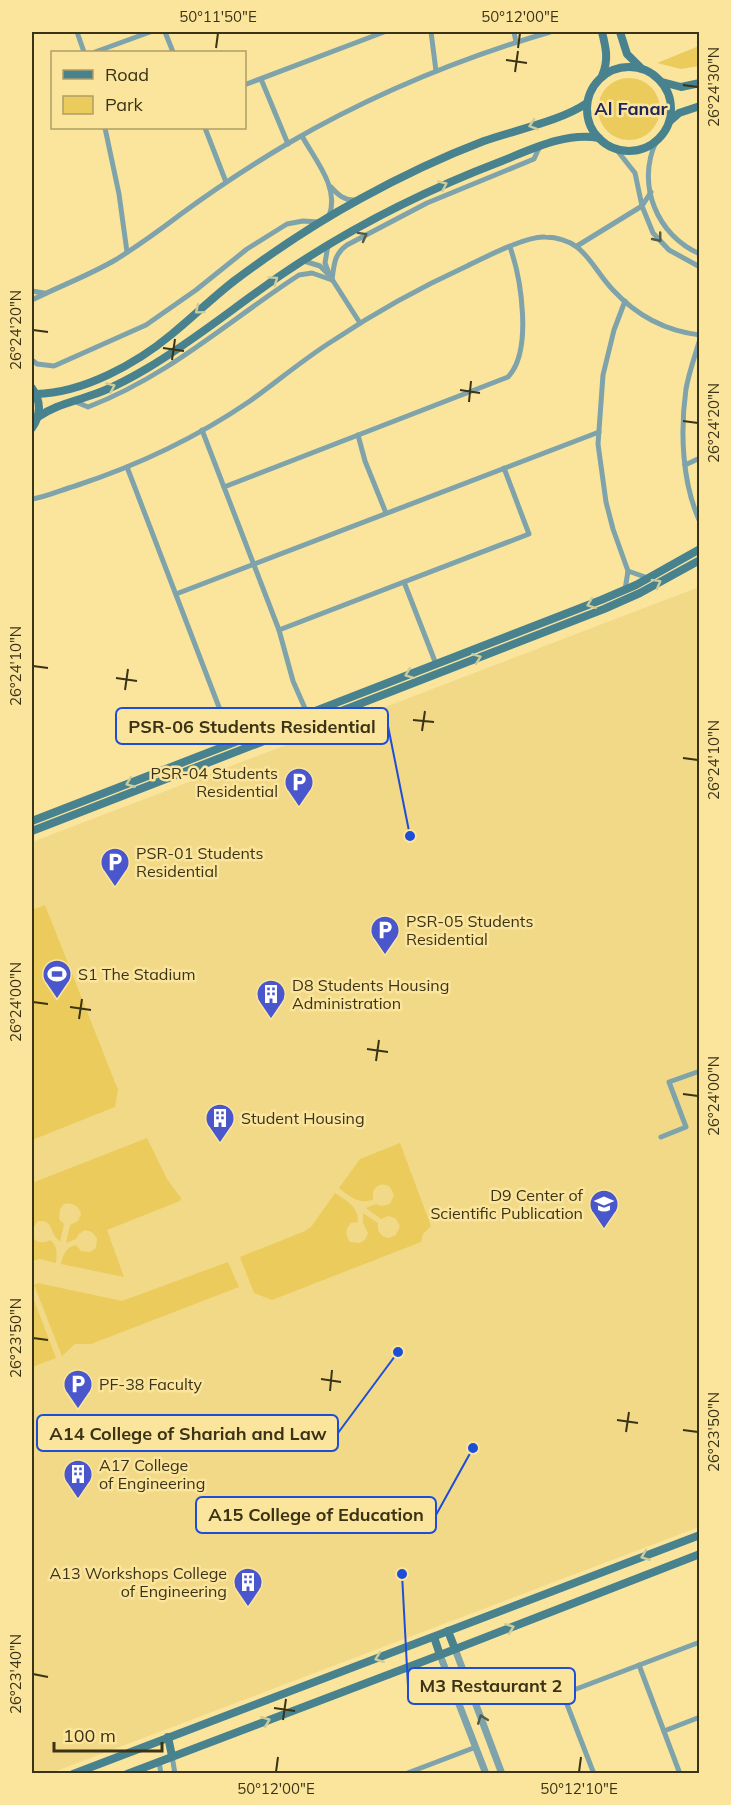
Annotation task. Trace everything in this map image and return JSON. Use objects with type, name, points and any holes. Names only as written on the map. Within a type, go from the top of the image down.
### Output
[{"type":"main road","points":[[602,32],[607,51],[607,62],[602,76],[591,89],[587,103],[588,121],[599,138],[616,149],[624,151],[641,150],[656,142],[666,129],[671,105],[662,82]]},
{"type":"main road","points":[[620,32],[627,54],[641,69]]},
{"type":"main road","points":[[602,76],[617,69],[633,67],[649,72],[662,82],[681,87],[699,83]]},
{"type":"main road","points":[[32,428],[38,417],[39,405],[34,391],[50,393],[86,382],[140,357],[171,335],[242,276],[359,200],[394,181],[473,146],[567,114],[587,103]]},
{"type":"main road","points":[[669,121],[679,113],[699,106]]},
{"type":"main road","points":[[38,417],[51,408],[113,387],[164,358],[328,244],[425,193],[539,147],[578,136],[599,138]]},
{"type":"main road","points":[[32,821],[625,590],[699,549]]},
{"type":"main road","points":[[32,830],[604,609],[640,593],[699,560]]},
{"type":"main road","points":[[73,1773],[699,1535]]},
{"type":"main road","points":[[127,1773],[699,1554]]},
{"type":"main road","points":[[448,1631],[455,1649]]},
{"type":"main road","points":[[434,1637],[440,1655]]},
{"type":"main road","points":[[168,1737],[172,1756]]},
{"type":"main road","points":[[157,1741],[159,1761]]},
{"type":"street","points":[[77,32],[84,51]]},
{"type":"street","points":[[98,51],[150,32]]},
{"type":"street","points":[[165,32],[173,51]]},
{"type":"street","points":[[246,84],[384,32]]},
{"type":"street","points":[[431,32],[436,71]]},
{"type":"street","points":[[514,32],[516,42]]},
{"type":"street","points":[[32,300],[86,276],[127,252],[226,182],[302,136],[375,98],[436,71],[550,32]]},
{"type":"street","points":[[261,79],[288,144]]},
{"type":"street","points":[[105,129],[119,194],[127,252]]},
{"type":"street","points":[[205,129],[226,182]]},
{"type":"street","points":[[302,136],[330,186],[346,199],[359,200]]},
{"type":"street","points":[[656,142],[651,152],[647,173],[663,226],[676,241],[699,254]]},
{"type":"street","points":[[331,278],[336,257],[347,245],[427,203],[534,159],[539,147]]},
{"type":"street","points":[[616,149],[635,173],[648,223],[660,242],[678,257],[699,267]]},
{"type":"street","points":[[32,360],[37,364],[54,366],[146,325],[196,290],[247,249],[286,224],[325,220],[333,201],[330,186]]},
{"type":"street","points":[[577,246],[642,206],[651,192]]},
{"type":"street","points":[[32,499],[127,467],[202,430],[248,402],[320,349],[360,323],[436,281],[510,247],[539,237],[546,237],[558,238],[577,246],[591,260],[608,285],[625,301],[659,324],[699,337],[685,402],[683,441],[691,504],[699,522]]},
{"type":"street","points":[[328,244],[325,263],[331,278]]},
{"type":"street","points":[[224,486],[508,377],[513,372],[517,360],[521,336],[522,305],[518,271],[510,247]]},
{"type":"street","points":[[302,261],[320,266],[331,278],[360,323]]},
{"type":"street","points":[[75,401],[88,407],[160,373],[299,274],[312,273],[331,278]]},
{"type":"street","points":[[32,291],[48,293]]},
{"type":"street","points":[[625,301],[614,330],[603,375],[598,432],[606,502],[628,571],[625,590]]},
{"type":"street","points":[[202,430],[279,630],[293,681],[307,713]]},
{"type":"street","points":[[176,594],[598,432]]},
{"type":"street","points":[[358,435],[365,461],[386,513]]},
{"type":"street","points":[[685,465],[699,458]]},
{"type":"street","points":[[127,467],[227,728]]},
{"type":"street","points":[[279,630],[529,534],[504,468]]},
{"type":"street","points":[[32,495],[47,495]]},
{"type":"street","points":[[628,571],[648,578]]},
{"type":"street","points":[[404,582],[436,663]]},
{"type":"street","points":[[661,1137],[686,1127],[669,1083],[699,1071]]},
{"type":"street","points":[[594,1773],[563,1694],[699,1642]]},
{"type":"street","points":[[455,1649],[502,1773]]},
{"type":"street","points":[[440,1655],[486,1773]]},
{"type":"street","points":[[639,1665],[680,1773]]},
{"type":"street","points":[[664,1731],[699,1717]]},
{"type":"street","points":[[405,1773],[476,1747]]},
{"type":"street","points":[[172,1756],[175,1773]]},
{"type":"street","points":[[159,1761],[161,1773]]},
{"type":"shaded area","points":[[699,587],[699,1527],[51,1773],[32,1774],[32,842]]},
{"type":"green space","points":[[699,46],[699,66],[681,69],[657,63]]},
{"type":"green space","points":[[623,78],[635,78],[651,87],[658,97],[660,109],[658,121],[651,131],[635,140],[623,140],[612,135],[603,126],[598,115],[598,103],[603,92],[612,83]]},
{"type":"green space","name":"S1 The Stadium","points":[[45,905],[118,1090],[115,1107],[32,1140],[32,910]]},
{"type":"green space","points":[[147,1138],[167,1179],[181,1198],[180,1201],[107,1230],[124,1277],[61,1264],[67,1250],[76,1245],[81,1251],[90,1252],[96,1248],[97,1238],[92,1232],[85,1230],[76,1239],[66,1243],[70,1225],[78,1221],[81,1214],[77,1206],[70,1203],[64,1204],[60,1209],[59,1219],[64,1224],[60,1242],[45,1222],[38,1221],[32,1229],[32,1183]]},
{"type":"green space","points":[[400,1143],[431,1226],[423,1234],[421,1242],[272,1300],[254,1293],[240,1257],[311,1227],[335,1193],[351,1205],[358,1216],[358,1222],[351,1223],[347,1230],[350,1242],[360,1243],[365,1240],[368,1233],[363,1223],[363,1213],[378,1223],[378,1230],[382,1236],[389,1238],[396,1235],[400,1226],[395,1218],[388,1216],[381,1219],[366,1208],[376,1204],[382,1206],[390,1204],[394,1195],[390,1187],[378,1186],[373,1192],[373,1200],[368,1201],[354,1199],[339,1188],[360,1159]]},
{"type":"green space","points":[[32,1235],[40,1242],[50,1240],[53,1242],[56,1250],[56,1263],[40,1259],[32,1261]]},
{"type":"green space","points":[[228,1262],[239,1287],[91,1344],[75,1344],[62,1356],[34,1285],[38,1283],[122,1301]]},
{"type":"green space","points":[[32,1295],[56,1358],[32,1367]]},
{"type":"place","name":"PSR-04 Students Residential","points":[[299,808]]},
{"type":"place","name":"PSR-06 Students Residential","points":[[410,836]]},
{"type":"place","name":"PSR-01 Students Residential","points":[[115,888]]},
{"type":"place","name":"PSR-05 Students Residential","points":[[385,956]]},
{"type":"place","name":"S1 The Stadium","points":[[57,1000]]},
{"type":"place","name":"D8 Students Housing Administration","points":[[271,1020]]},
{"type":"place","name":"Student Housing","points":[[220,1144]]},
{"type":"place","name":"D9 Center of Scientific Publication","points":[[604,1230]]},
{"type":"place","name":"A14 College of Shariah and Law","points":[[398,1352]]},
{"type":"place","name":"PF-38 Faculty","points":[[78,1410]]},
{"type":"place","name":"A15 College of Education","points":[[473,1448]]},
{"type":"place","name":"A17 College of Engineering","points":[[78,1500]]},
{"type":"place","name":"M3 Restaurant 2","points":[[402,1574]]},
{"type":"place","name":"A13 Workshops College of Engineering","points":[[248,1608]]},
{"type":"district","name":"Al Fanar","points":[[631,108]]}]
